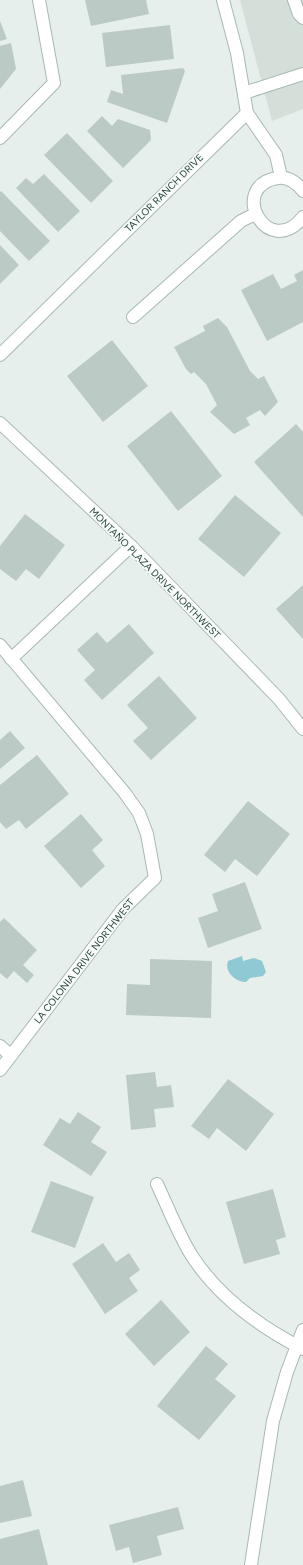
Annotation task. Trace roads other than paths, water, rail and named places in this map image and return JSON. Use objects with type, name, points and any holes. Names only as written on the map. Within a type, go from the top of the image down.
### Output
[{"type":"street","points":[[0,138],[54,83],[39,0]]},
{"type":"street","points":[[223,0],[237,53],[247,113],[276,155],[281,177]]},
{"type":"street","points":[[294,0],[302,15]]},
{"type":"street","points":[[244,94],[303,74]]},
{"type":"street","name":"TAYLOR RANCH DRIVE","points":[[0,355],[247,113]]},
{"type":"street","points":[[301,183],[281,177],[264,183],[258,189],[254,197],[255,214],[266,227],[283,231],[291,228],[303,217]]},
{"type":"street","points":[[132,317],[242,221],[255,214]]},
{"type":"street","name":"MONTAÑO PLAZA DRIVE NORTHWEST","points":[[0,423],[131,546],[279,699],[303,729]]},
{"type":"street","points":[[11,659],[131,546]]},
{"type":"street","name":"LA COLONIA DRIVE NORTHWEST","points":[[0,645],[124,792],[139,813],[147,834],[154,878],[123,909],[0,1070]]},
{"type":"street","points":[[0,1046],[10,1055]]},
{"type":"street","points":[[157,1184],[192,1255],[211,1280],[241,1310],[300,1347]]},
{"type":"street","points":[[251,1565],[273,1421],[300,1347],[303,1330]]},
{"type":"water","points":[[242,956],[243,961],[254,958],[262,961],[266,972],[263,976],[250,978],[246,982],[242,982],[232,976],[228,969],[228,961]]}]
